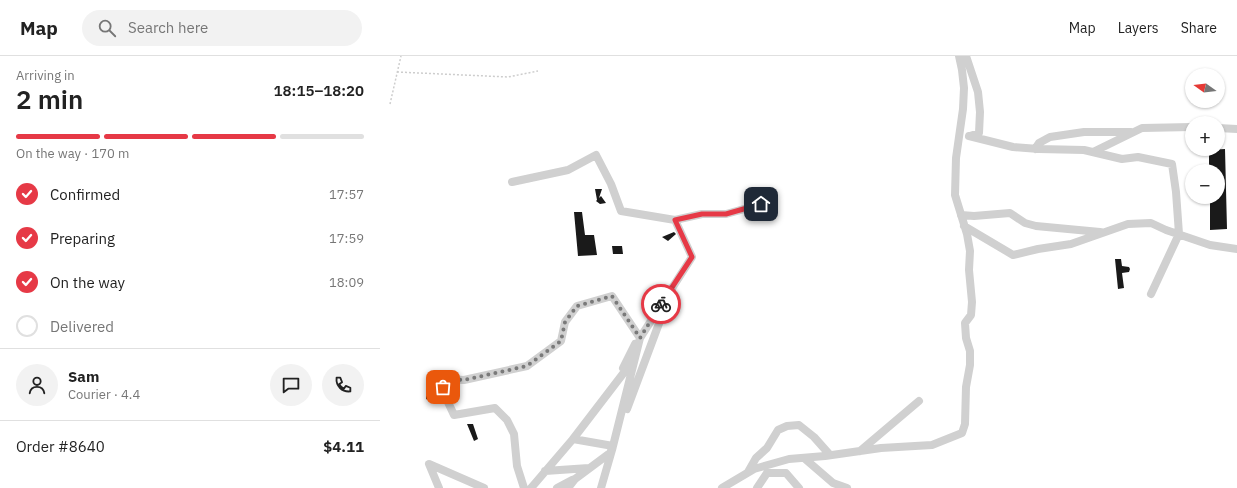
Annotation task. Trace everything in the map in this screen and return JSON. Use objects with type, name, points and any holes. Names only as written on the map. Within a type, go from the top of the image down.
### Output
[{"type":"street","points":[[722,488],[754,469],[789,459],[881,448],[932,445],[962,433],[965,424],[966,387],[970,365],[970,350],[966,338],[965,323],[971,315],[972,302],[970,251],[962,215],[955,196],[955,164],[963,109],[964,88],[959,56]]},
{"type":"street","points":[[958,144],[969,136],[979,133],[980,112],[978,92],[966,56]]},
{"type":"street","points":[[1093,152],[1142,128],[1185,127]]},
{"type":"street","points":[[1225,128],[1237,129]]},
{"type":"street","points":[[1035,149],[1039,143],[1050,137],[1084,132],[1134,132]]},
{"type":"street","points":[[969,136],[1013,147],[1084,150],[1122,159],[1138,158],[1172,164],[1179,234],[1151,294]]},
{"type":"street","points":[[512,182],[568,170],[596,155],[611,184],[621,212],[675,220],[702,214],[726,214],[773,201]]},
{"type":"street","points":[[962,215],[974,216],[1010,213],[1025,223],[1036,226],[1103,233]]},
{"type":"street","points":[[617,382],[639,337],[692,257],[675,220]]},
{"type":"street","points":[[964,226],[1012,255],[1071,244],[1128,224],[1151,223],[1210,244],[1237,249]]},
{"type":"street","points":[[557,488],[575,479],[610,453],[673,286]]},
{"type":"street","points":[[524,488],[518,466],[514,434],[507,420],[495,408],[454,415],[447,400],[437,396],[448,379],[464,380],[527,366],[561,341],[565,322],[577,306],[612,296],[639,337],[614,445],[601,488]]},
{"type":"street","points":[[531,488],[573,439],[635,358]]},
{"type":"street","points":[[860,451],[919,401]]},
{"type":"street","points":[[748,473],[756,458],[767,448],[778,430],[787,426],[799,425],[814,437],[830,455]]},
{"type":"street","points":[[573,439],[614,445]]},
{"type":"street","points":[[804,458],[833,483],[847,488]]},
{"type":"street","points":[[439,488],[429,464],[484,488]]},
{"type":"street","points":[[545,471],[590,468]]},
{"type":"street","points":[[757,488],[766,473],[786,473],[799,488]]},
{"type":"street","points":[[568,488],[575,479]]},
{"type":"path","points":[[390,104],[401,56]]},
{"type":"path","points":[[397,72],[508,77],[538,71]]},
{"type":"building","points":[[1225,149],[1227,229],[1210,230],[1210,204],[1225,204],[1225,164],[1209,164],[1209,156],[1225,156]]},
{"type":"building","points":[[595,189],[602,189],[599,198],[601,196],[606,203],[600,204],[596,201]]},
{"type":"building","points":[[574,212],[582,212],[585,235],[594,235],[597,255],[578,256]]},
{"type":"building","points":[[674,232],[676,234],[668,241],[662,237]]},
{"type":"building","points":[[612,246],[622,246],[623,254],[613,254]]},
{"type":"building","points":[[1115,259],[1121,259],[1122,266],[1129,267],[1130,269],[1129,272],[1122,273],[1124,288],[1118,289]]},
{"type":"building","points":[[429,393],[432,394],[433,399],[431,401],[426,399],[426,396]]},
{"type":"building","points":[[467,424],[473,424],[478,439],[474,441]]},
{"type":"way so far","points":[[443,387],[448,379],[464,380],[527,366],[561,341],[565,322],[577,306],[612,296],[640,338],[661,304]]},
{"type":"route","points":[[661,304],[692,257],[675,220],[702,214],[726,214],[761,204]]}]
